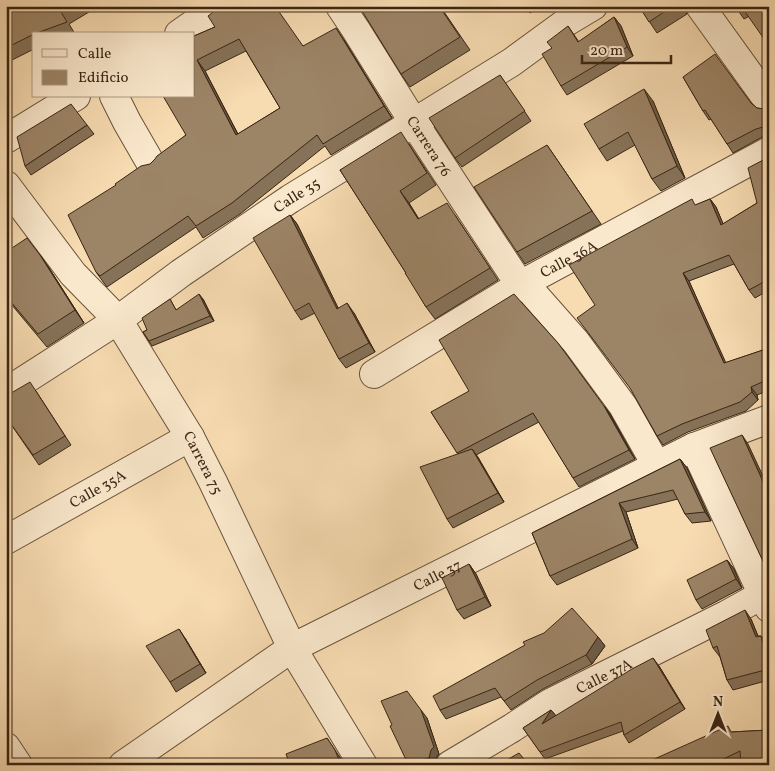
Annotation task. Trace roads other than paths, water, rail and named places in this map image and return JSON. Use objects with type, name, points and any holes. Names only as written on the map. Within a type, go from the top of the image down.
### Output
[{"type":"street","points":[[182,32],[219,6]]},
{"type":"street","name":"Carrera 76","points":[[340,6],[520,285],[531,291],[576,342],[622,406],[657,466]]},
{"type":"street","name":"Calle 35","points":[[6,392],[118,320],[181,272],[282,204],[512,62],[568,21],[593,6]]},
{"type":"street","points":[[700,6],[769,102]]},
{"type":"street","points":[[6,139],[73,98]]},
{"type":"street","points":[[115,98],[150,162]]},
{"type":"street","name":"Calle 36A","points":[[374,374],[520,285],[769,151]]},
{"type":"street","name":"Carrera 75","points":[[6,185],[29,237],[73,274],[118,320],[190,437],[292,648],[363,765]]},
{"type":"street","name":"Calle 37","points":[[123,765],[292,648],[694,447],[769,419]]},
{"type":"street","name":"Calle 35A","points":[[6,540],[190,437]]},
{"type":"street","points":[[694,447],[766,602]]},
{"type":"street","name":"Calle 37A","points":[[450,765],[550,704],[726,615],[766,602]]},
{"type":"street","points":[[6,747],[18,765]]}]
